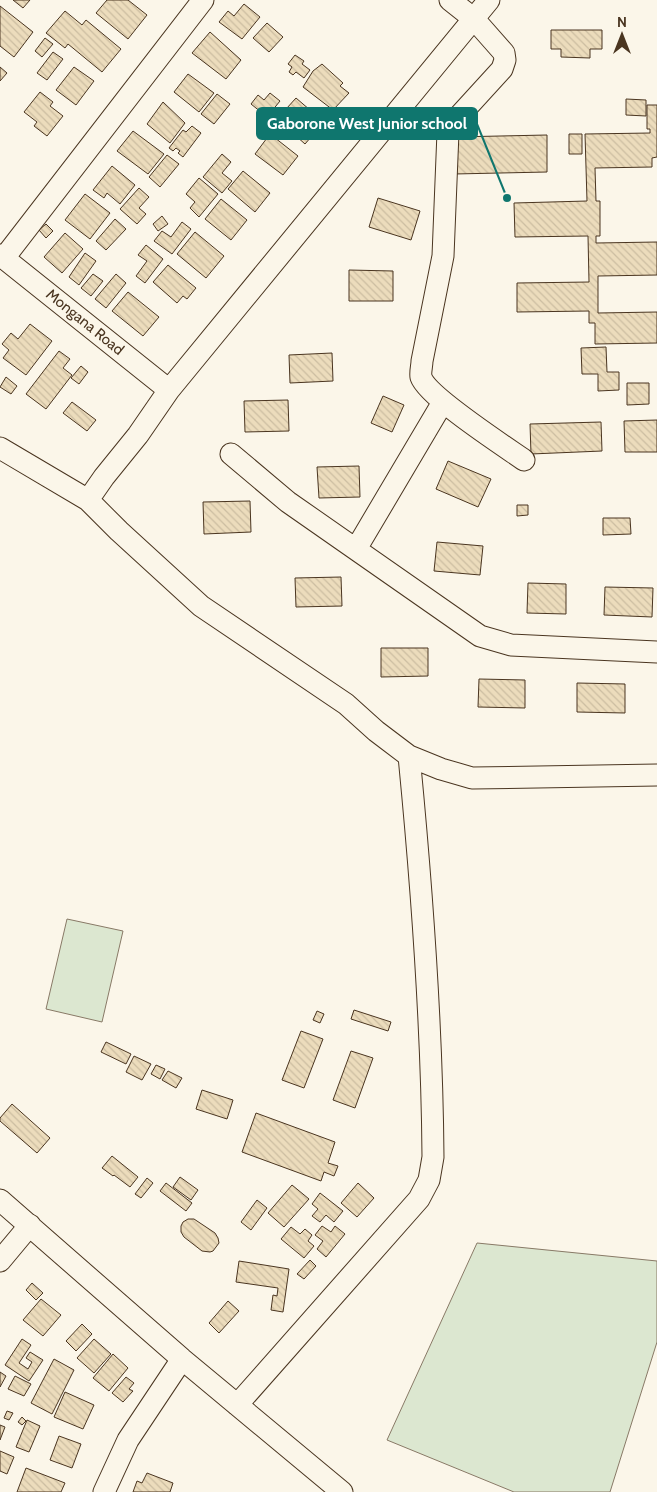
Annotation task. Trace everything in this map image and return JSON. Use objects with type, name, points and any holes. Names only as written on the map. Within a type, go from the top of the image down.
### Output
[{"type":"street","points":[[2,256],[203,0]]},
{"type":"street","points":[[450,0],[474,19],[504,53],[505,60],[502,69],[460,115],[448,132],[443,256],[422,361],[421,376],[428,388],[443,402],[524,460]]},
{"type":"street","points":[[88,500],[104,477],[138,436],[169,390],[489,0]]},
{"type":"street","name":"Mongana Road","points":[[2,256],[169,390]]},
{"type":"street","points":[[356,549],[443,402]]},
{"type":"street","points":[[0,448],[88,500],[201,606],[346,704],[376,731],[409,756],[441,769],[472,778],[657,774]]},
{"type":"street","points":[[231,454],[288,502],[480,636],[511,645],[657,652]]},
{"type":"street","points":[[237,1405],[419,1198],[429,1180],[434,1157],[429,1001],[409,756]]},
{"type":"street","points":[[0,1200],[182,1359],[341,1492]]},
{"type":"street","points":[[0,1261],[30,1225]]},
{"type":"street","points":[[104,1492],[128,1440],[182,1359]]},
{"type":"green space","points":[[67,919],[123,931],[102,1022],[46,1009]]},
{"type":"green space","points":[[477,1243],[657,1261],[657,1342],[610,1492],[514,1492],[387,1440]]},
{"type":"building","points":[[13,0],[30,0],[23,8]]},
{"type":"building","points":[[107,0],[128,0],[147,15],[128,39],[96,13]]},
{"type":"building","points":[[244,4],[260,17],[242,39],[219,22],[228,11],[234,16]]},
{"type":"building","points":[[0,6],[33,32],[14,57],[0,46]]},
{"type":"building","points":[[65,11],[82,25],[86,20],[121,49],[102,72],[68,44],[65,48],[46,33]]},
{"type":"building","points":[[267,23],[283,37],[269,52],[253,38]]},
{"type":"building","points":[[551,30],[602,30],[602,49],[590,49],[590,58],[561,57],[561,49],[551,49]]},
{"type":"building","points":[[210,32],[241,60],[226,79],[192,53]]},
{"type":"building","points":[[45,38],[53,44],[42,57],[35,51]]},
{"type":"building","points":[[53,52],[63,59],[47,80],[37,73]]},
{"type":"building","points":[[295,55],[304,61],[302,64],[310,70],[304,78],[296,72],[293,75],[289,72],[292,67],[288,64]]},
{"type":"building","points":[[322,64],[343,83],[340,86],[349,93],[333,110],[303,87],[313,71]]},
{"type":"building","points":[[0,67],[7,73],[0,81]]},
{"type":"building","points":[[74,67],[94,81],[76,105],[56,90]]},
{"type":"building","points":[[188,74],[214,93],[199,112],[174,92]]},
{"type":"building","points":[[40,92],[53,102],[50,106],[63,116],[47,136],[34,126],[37,122],[24,112]]},
{"type":"building","points":[[270,93],[280,101],[267,117],[251,104],[258,95],[264,100]]},
{"type":"building","points":[[217,94],[230,104],[214,124],[201,114]]},
{"type":"building","points":[[296,98],[324,122],[305,144],[277,119]]},
{"type":"building","points":[[626,99],[646,100],[646,116],[626,115]]},
{"type":"building","points":[[163,102],[185,123],[170,143],[147,124]]},
{"type":"building","points":[[647,105],[657,105],[657,157],[652,158],[652,167],[595,168],[596,201],[600,201],[600,236],[596,236],[596,243],[657,242],[657,275],[598,276],[598,313],[657,312],[657,343],[595,344],[595,323],[589,323],[589,311],[517,312],[517,283],[589,282],[588,236],[515,237],[514,203],[587,201],[585,134],[650,133],[650,129],[647,129]]},
{"type":"building","points":[[192,126],[201,133],[183,157],[176,148],[173,151],[169,148],[183,130],[186,132]]},
{"type":"building","points":[[133,131],[164,154],[148,174],[117,151]]},
{"type":"building","points":[[270,134],[298,156],[283,175],[255,154]]},
{"type":"building","points":[[569,134],[582,134],[582,154],[569,154]]},
{"type":"building","points":[[547,135],[547,172],[454,174],[454,137]]},
{"type":"building","points":[[222,154],[231,162],[222,173],[232,181],[222,193],[203,177]]},
{"type":"building","points":[[167,155],[179,164],[160,187],[149,177]]},
{"type":"building","points":[[112,166],[135,185],[120,204],[107,193],[104,198],[93,190]]},
{"type":"building","points":[[243,171],[270,193],[255,212],[228,189]]},
{"type":"building","points":[[199,178],[218,194],[199,217],[190,208],[195,202],[186,194]]},
{"type":"building","points":[[139,188],[149,197],[139,208],[146,214],[137,224],[120,209]]},
{"type":"building","points":[[85,194],[110,213],[90,239],[65,220]]},
{"type":"building","points":[[378,198],[420,211],[411,240],[369,227]]},
{"type":"building","points":[[221,199],[247,220],[231,240],[205,219]]},
{"type":"building","points":[[162,216],[168,224],[158,231],[153,224]]},
{"type":"building","points":[[115,219],[126,229],[106,250],[96,241]]},
{"type":"building","points":[[182,222],[191,229],[172,254],[154,241],[162,231],[171,237]]},
{"type":"building","points":[[46,224],[53,231],[46,238],[39,230]]},
{"type":"building","points":[[195,232],[224,256],[206,278],[177,254]]},
{"type":"building","points":[[65,233],[83,249],[62,273],[44,257]]},
{"type":"building","points":[[146,245],[163,259],[145,283],[136,276],[147,261],[138,255]]},
{"type":"building","points":[[85,253],[96,261],[79,285],[69,277]]},
{"type":"building","points":[[168,265],[196,288],[187,299],[183,296],[177,303],[153,282]]},
{"type":"building","points":[[349,270],[393,271],[393,301],[349,301]]},
{"type":"building","points":[[93,274],[103,281],[91,296],[81,288]]},
{"type":"building","points":[[116,274],[126,283],[106,308],[95,299]]},
{"type":"building","points":[[128,292],[159,317],[143,336],[112,311]]},
{"type":"building","points":[[30,324],[52,341],[26,375],[3,358],[9,350],[2,344],[11,333],[18,339]]},
{"type":"building","points":[[606,347],[607,372],[619,372],[619,390],[598,391],[598,374],[582,374],[581,348]]},
{"type":"building","points":[[59,351],[70,359],[63,368],[72,375],[46,409],[26,394]]},
{"type":"building","points":[[332,353],[333,381],[290,383],[289,355]]},
{"type":"building","points":[[81,366],[88,372],[79,384],[71,378]]},
{"type":"building","points":[[6,377],[17,386],[11,394],[0,387]]},
{"type":"building","points":[[627,383],[649,383],[649,404],[627,405]]},
{"type":"building","points":[[383,396],[404,405],[392,432],[371,423]]},
{"type":"building","points":[[288,400],[289,431],[245,432],[244,401]]},
{"type":"building","points":[[72,402],[96,420],[87,431],[63,413]]},
{"type":"building","points":[[657,420],[657,452],[625,452],[624,421]]},
{"type":"building","points":[[601,422],[602,451],[531,454],[530,424]]},
{"type":"building","points":[[448,461],[491,479],[478,507],[436,489]]},
{"type":"building","points":[[359,466],[360,497],[319,498],[317,467]]},
{"type":"building","points":[[250,501],[251,532],[204,534],[203,502]]},
{"type":"building","points":[[517,505],[528,505],[528,515],[517,516]]},
{"type":"building","points":[[603,518],[630,518],[631,534],[603,535]]},
{"type":"building","points":[[437,542],[483,546],[480,575],[434,571]]},
{"type":"building","points":[[341,577],[342,606],[296,607],[295,578]]},
{"type":"building","points":[[528,583],[566,584],[566,614],[527,613]]},
{"type":"building","points":[[605,587],[653,588],[652,617],[604,615]]},
{"type":"building","points":[[381,648],[428,648],[428,676],[381,677]]},
{"type":"building","points":[[479,679],[525,680],[525,708],[478,707]]},
{"type":"building","points":[[577,683],[625,684],[625,713],[577,712]]},
{"type":"building","points":[[354,1010],[391,1022],[388,1031],[351,1019]]},
{"type":"building","points":[[317,1011],[324,1014],[320,1023],[313,1020]]},
{"type":"building","points":[[301,1031],[323,1039],[304,1088],[282,1080]]},
{"type":"building","points":[[106,1042],[131,1054],[126,1064],[101,1052]]},
{"type":"building","points":[[351,1051],[373,1058],[355,1108],[333,1100]]},
{"type":"building","points":[[134,1056],[151,1064],[142,1080],[126,1072]]},
{"type":"building","points":[[156,1065],[165,1069],[160,1079],[151,1074]]},
{"type":"building","points":[[168,1071],[182,1078],[176,1088],[162,1080]]},
{"type":"building","points":[[202,1090],[233,1100],[227,1119],[196,1109]]},
{"type":"building","points":[[12,1104],[50,1138],[37,1153],[0,1121],[0,1118]]},
{"type":"building","points":[[256,1113],[335,1142],[328,1163],[338,1166],[334,1176],[324,1172],[321,1181],[242,1152]]},
{"type":"building","points":[[112,1156],[138,1177],[130,1187],[102,1168]]},
{"type":"building","points":[[180,1177],[198,1190],[191,1200],[173,1187]]},
{"type":"building","points":[[147,1178],[153,1183],[141,1198],[135,1194]]},
{"type":"building","points":[[166,1183],[192,1203],[186,1211],[160,1191]]},
{"type":"building","points":[[358,1183],[374,1198],[357,1217],[341,1203]]},
{"type":"building","points":[[292,1185],[309,1199],[284,1227],[268,1213]]},
{"type":"building","points":[[320,1193],[343,1211],[334,1222],[326,1215],[320,1222],[312,1216],[318,1209],[312,1204]]},
{"type":"building","points":[[257,1200],[267,1208],[251,1230],[241,1222]]},
{"type":"building","points":[[188,1219],[194,1219],[215,1233],[219,1243],[213,1251],[202,1251],[184,1237],[181,1232],[181,1226]]},
{"type":"building","points":[[322,1226],[331,1232],[335,1226],[345,1234],[326,1257],[317,1249],[323,1241],[315,1235]]},
{"type":"building","points":[[291,1227],[300,1234],[305,1229],[312,1235],[308,1241],[314,1246],[304,1258],[281,1239]]},
{"type":"building","points":[[310,1260],[316,1266],[304,1279],[297,1274]]},
{"type":"building","points":[[239,1261],[289,1269],[283,1312],[271,1310],[273,1295],[277,1296],[278,1288],[236,1282]]},
{"type":"building","points":[[32,1283],[43,1293],[36,1300],[26,1290]]},
{"type":"building","points":[[41,1299],[61,1315],[43,1336],[23,1320]]},
{"type":"building","points":[[228,1301],[239,1311],[219,1333],[209,1323]]},
{"type":"building","points":[[82,1324],[92,1334],[76,1351],[66,1341]]},
{"type":"building","points":[[22,1339],[31,1345],[19,1363],[28,1369],[32,1362],[26,1358],[30,1352],[43,1360],[29,1381],[5,1365]]},
{"type":"building","points":[[94,1339],[111,1354],[94,1373],[77,1358]]},
{"type":"building","points":[[113,1354],[128,1368],[109,1391],[93,1378]]},
{"type":"building","points":[[54,1359],[74,1370],[52,1414],[31,1403]]},
{"type":"building","points":[[0,1372],[6,1376],[0,1387]]},
{"type":"building","points":[[15,1376],[31,1384],[24,1396],[8,1389]]},
{"type":"building","points":[[126,1377],[134,1383],[129,1389],[133,1391],[123,1402],[112,1393]]},
{"type":"building","points":[[65,1392],[94,1405],[83,1429],[54,1417]]},
{"type":"building","points":[[7,1411],[13,1413],[9,1420],[4,1418]]},
{"type":"building","points":[[22,1417],[26,1421],[22,1425],[18,1422]]},
{"type":"building","points":[[27,1420],[40,1426],[29,1452],[16,1447]]},
{"type":"building","points":[[0,1425],[5,1427],[0,1440]]},
{"type":"building","points":[[59,1436],[81,1444],[72,1468],[50,1460]]},
{"type":"building","points":[[0,1451],[14,1457],[7,1474],[0,1471]]},
{"type":"building","points":[[26,1468],[65,1483],[61,1492],[17,1492]]},
{"type":"building","points":[[147,1473],[173,1483],[170,1492],[133,1492],[137,1481],[142,1483]]},
{"type":"place","name":"Gaborone West Junior school","points":[[507,198]]}]
